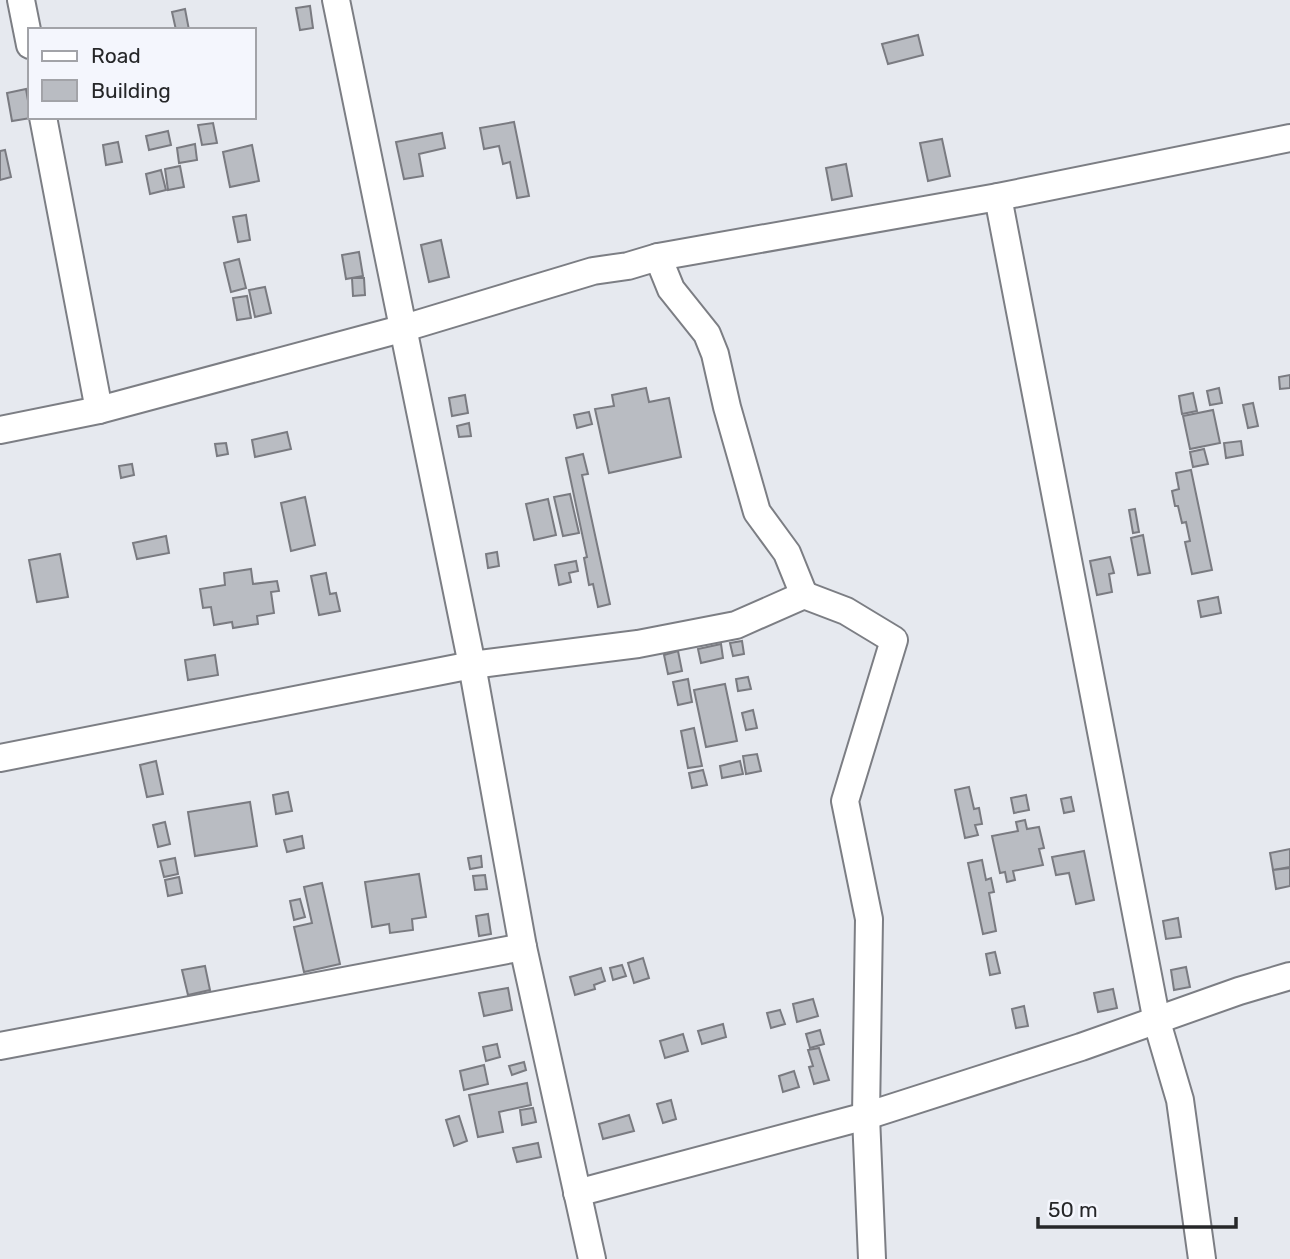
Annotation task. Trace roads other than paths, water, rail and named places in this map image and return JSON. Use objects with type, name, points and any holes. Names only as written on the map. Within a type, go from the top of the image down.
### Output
[{"type":"street","points":[[21,0],[28,35]]},
{"type":"street","points":[[336,0],[472,665],[523,947],[592,1259]]},
{"type":"street","points":[[43,119],[99,410]]},
{"type":"street","points":[[0,430],[99,410],[401,328],[593,271],[998,197],[1290,138]]},
{"type":"street","points":[[998,197],[1157,1022],[1180,1100],[1202,1259]]},
{"type":"street","points":[[658,257],[671,289],[706,334],[715,354],[757,512],[787,553],[804,595]]},
{"type":"street","points":[[0,758],[472,665],[638,644],[736,625],[804,595],[846,611],[894,640],[845,801],[869,919],[866,1116],[872,1259]]},
{"type":"street","points":[[0,1046],[523,947]]},
{"type":"street","points":[[578,1193],[866,1116],[1290,976]]}]
